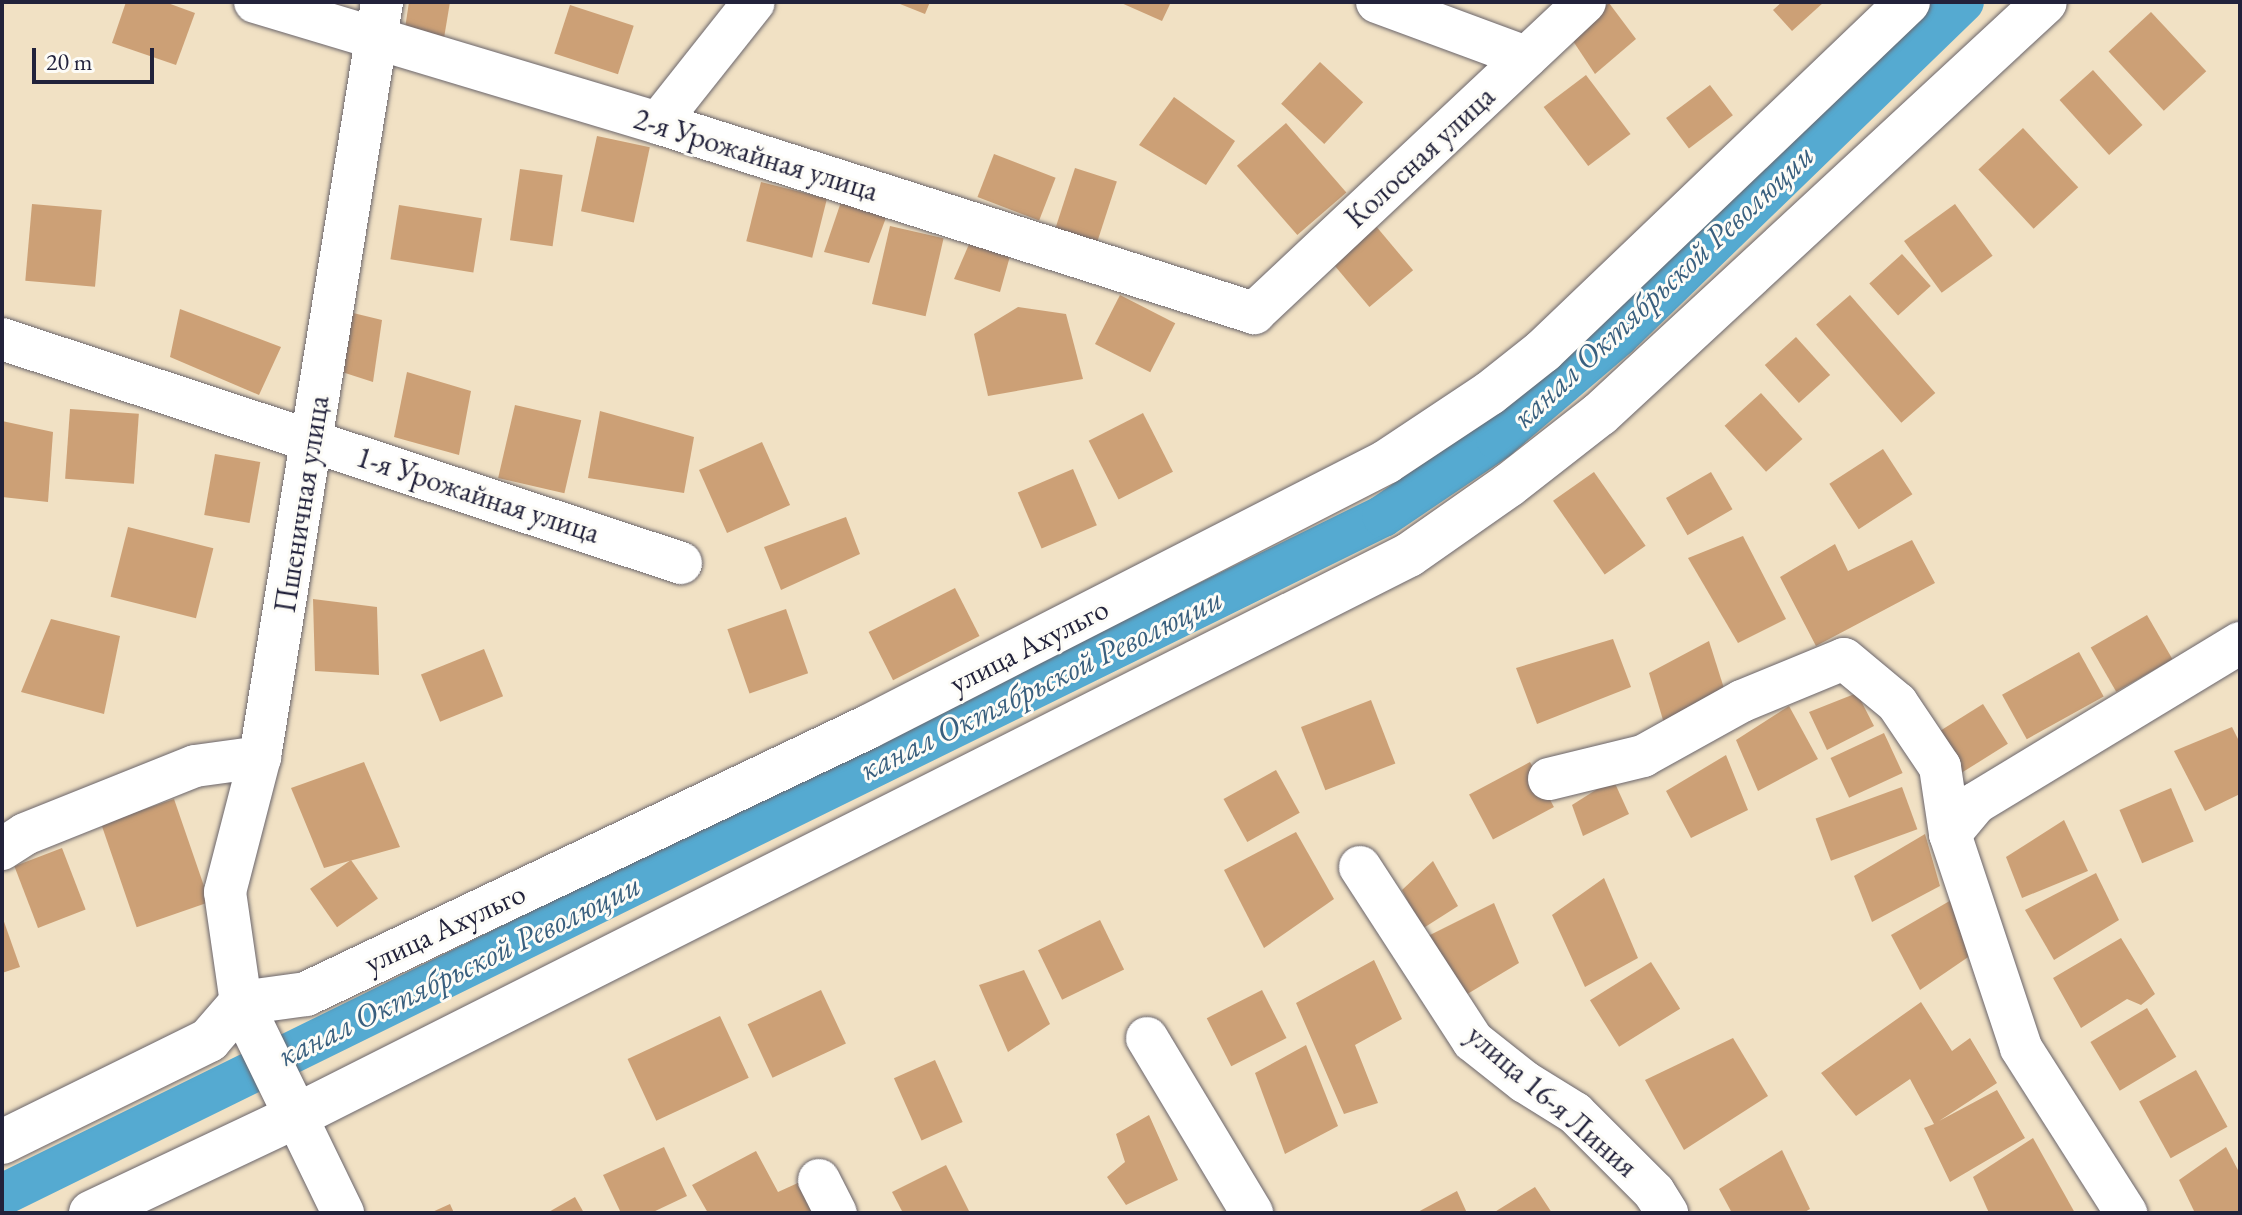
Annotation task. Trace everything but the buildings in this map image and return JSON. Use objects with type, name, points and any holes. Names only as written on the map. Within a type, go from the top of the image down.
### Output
[{"type":"main road","name":"улица Ахульго","points":[[241,1003],[306,994],[868,727],[1386,462],[1490,393],[1543,351],[1908,2]]},
{"type":"main road","points":[[91,1213],[296,1116],[1409,555],[1509,485],[1600,414],[2045,2]]},
{"type":"main road","points":[[2,1142],[209,1040],[241,1003],[296,1116]]},
{"type":"street","name":"2-я Урожайная улица","points":[[255,2],[378,21],[658,123],[1254,313]]},
{"type":"street","points":[[658,123],[754,2]]},
{"type":"street","points":[[1377,2],[1526,57]]},
{"type":"street","name":"Колосная улица","points":[[1254,313],[1585,2]]},
{"type":"street","name":"Пшеничная улица","points":[[241,1003],[225,892],[260,757],[378,21]]},
{"type":"street","name":"1-я Урожайная улица","points":[[2,339],[681,563]]},
{"type":"street","points":[[1950,834],[1976,803],[2240,643]]},
{"type":"street","points":[[1549,779],[1643,756],[1742,701],[1844,659],[1897,703],[1940,767],[1950,834],[2021,1048],[2126,1213]]},
{"type":"street","points":[[10,836],[195,766],[260,757]]},
{"type":"street","name":"улица 16-я Линия","points":[[1360,867],[1473,1041],[1525,1082],[1575,1113],[1654,1192],[1667,1213]]},
{"type":"street","points":[[1147,1038],[1252,1213]]},
{"type":"street","points":[[296,1116],[343,1213]]},
{"type":"waterway","name":"канал Октябрьской Революции","points":[[2,1195],[1383,516],[1497,439],[1619,335],[1963,2]]}]
